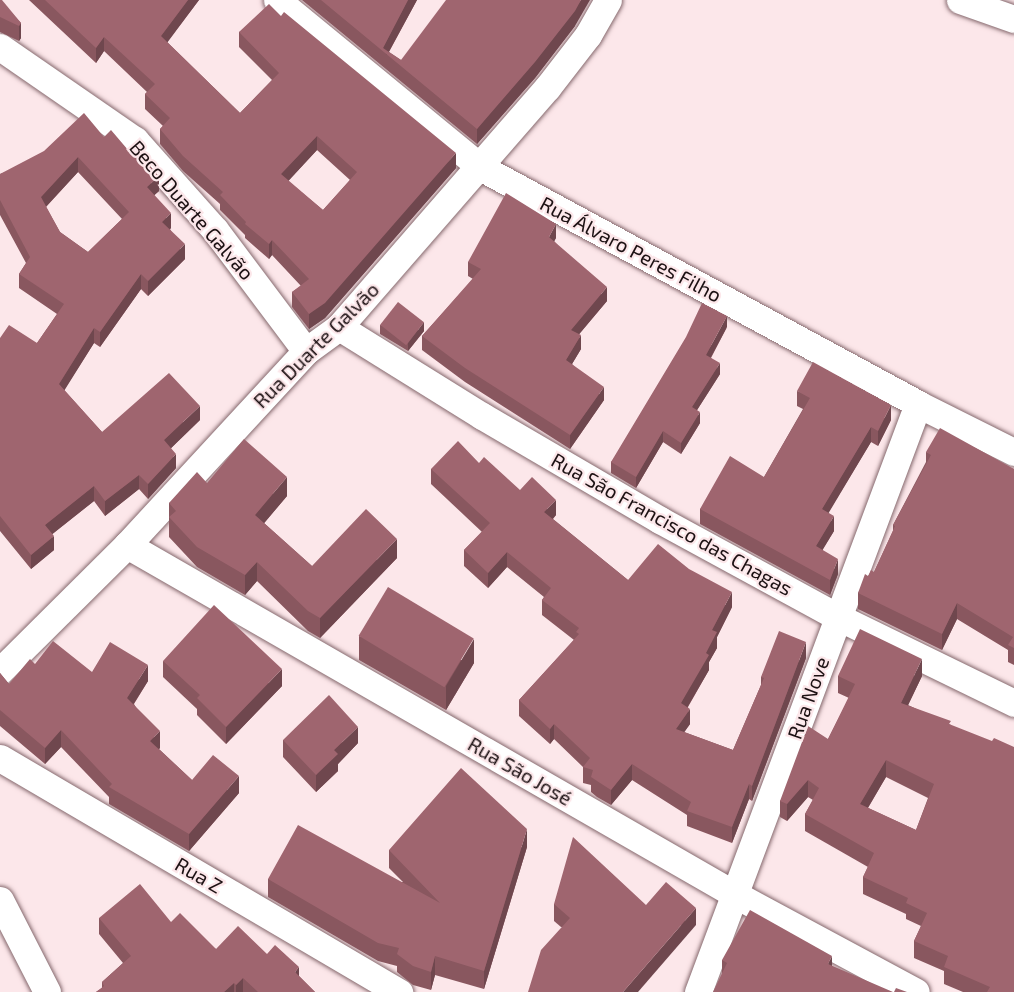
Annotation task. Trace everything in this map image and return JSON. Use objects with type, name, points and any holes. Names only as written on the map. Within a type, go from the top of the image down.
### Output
[{"type":"street","name":"Rua Álvaro Peres Filho","points":[[277,0],[480,167],[918,404],[1014,452]]},
{"type":"street","name":"Rua Duarte Galvão","points":[[0,672],[127,545],[306,351],[339,327],[547,88],[588,35],[608,0]]},
{"type":"street","points":[[960,0],[1001,11]]},
{"type":"street","name":"Beco Duarte Galvão","points":[[0,47],[135,140],[215,230],[306,351]]},
{"type":"street","name":"Rua São Francisco das Chagas","points":[[339,327],[482,416],[651,514],[838,617],[1014,703]]},
{"type":"street","name":"Rua Nove","points":[[698,992],[918,404]]},
{"type":"street","name":"Rua São José","points":[[127,545],[736,895],[916,992]]},
{"type":"street","name":"Rua Z","points":[[0,758],[399,992]]},
{"type":"street","points":[[0,900],[47,992]]},
{"type":"building","points":[[0,0],[21,23],[19,26],[0,17]]},
{"type":"building","points":[[45,0],[188,0],[161,36],[240,113],[279,73],[239,32],[269,4],[281,16],[284,12],[456,153],[325,303],[309,314],[292,292],[309,279],[272,240],[269,244],[245,224],[246,222],[220,195],[223,192],[183,156],[160,129],[170,118],[145,94],[155,84],[104,37],[96,48]],"holes":[[[317,136],[357,172],[323,210],[281,174]]]},
{"type":"building","points":[[321,0],[408,0],[383,48],[401,60],[446,0],[581,0],[535,62],[477,129]]},
{"type":"building","points":[[84,113],[104,137],[111,130],[134,157],[138,152],[159,176],[147,187],[171,213],[162,222],[185,244],[148,281],[141,274],[100,332],[94,328],[59,384],[102,432],[169,373],[200,406],[164,440],[176,454],[148,484],[139,475],[105,501],[94,486],[45,525],[54,536],[31,555],[0,516],[0,338],[9,325],[37,343],[64,304],[19,274],[30,257],[0,200],[0,174],[44,151]],"holes":[[[78,157],[129,212],[88,252],[60,232],[41,197]]]},
{"type":"building","points":[[506,193],[556,224],[549,237],[607,287],[571,330],[581,335],[566,360],[604,387],[570,435],[465,368],[422,336],[481,269],[468,262]]},
{"type":"building","points":[[398,302],[424,322],[406,345],[380,325]]},
{"type":"building","points":[[702,303],[727,316],[706,355],[720,363],[692,407],[700,412],[681,443],[663,431],[636,477],[611,462],[686,337]]},
{"type":"building","points":[[813,362],[891,405],[878,431],[871,427],[822,509],[834,516],[816,546],[838,559],[830,580],[700,509],[730,456],[764,477],[810,398],[797,391]]},
{"type":"building","points":[[940,428],[1014,469],[1014,648],[1008,645],[1013,637],[957,603],[942,634],[858,593],[865,574],[868,576],[871,570],[874,572],[895,526],[893,525],[931,455],[926,452]]},
{"type":"building","points":[[244,439],[287,477],[255,515],[312,566],[366,509],[397,539],[320,618],[308,611],[257,562],[245,575],[197,547],[169,517],[176,511],[169,503],[197,472],[207,483]]},
{"type":"building","points":[[458,441],[479,463],[484,457],[520,490],[532,477],[556,500],[544,512],[628,580],[658,544],[689,569],[732,592],[712,630],[717,632],[706,653],[709,655],[681,703],[690,709],[676,729],[733,750],[764,678],[761,677],[779,631],[806,642],[752,786],[749,784],[732,827],[687,811],[691,802],[632,764],[611,790],[591,777],[593,770],[583,767],[590,758],[554,724],[550,729],[519,700],[579,634],[576,632],[579,628],[542,600],[551,588],[507,552],[488,573],[464,550],[490,523],[431,469]]},
{"type":"building","points":[[388,587],[474,639],[444,687],[359,636]]},
{"type":"building","points":[[214,605],[282,669],[226,727],[197,698],[200,695],[163,661]]},
{"type":"building","points":[[860,629],[922,659],[901,703],[951,721],[949,724],[992,741],[994,738],[1014,747],[1014,992],[987,992],[990,987],[944,967],[948,956],[914,941],[927,913],[906,903],[908,898],[863,877],[874,853],[805,814],[819,788],[808,780],[787,804],[780,801],[808,726],[828,739],[855,684],[838,676]],"holes":[[[886,760],[934,784],[916,830],[860,804]]]},
{"type":"building","points":[[53,641],[92,672],[110,642],[148,665],[127,698],[160,731],[150,741],[192,780],[213,755],[239,776],[189,834],[109,787],[112,784],[61,730],[45,748],[0,710],[0,673],[9,684],[30,659],[35,664]]},
{"type":"building","points":[[329,695],[358,727],[334,750],[338,754],[316,775],[283,740]]},
{"type":"building","points":[[461,768],[527,829],[484,971],[435,956],[431,972],[413,966],[397,954],[399,948],[378,943],[268,879],[298,825],[440,903],[389,850]]},
{"type":"building","points":[[573,837],[646,905],[666,882],[696,908],[623,992],[528,992],[541,950],[570,918],[554,904]]},
{"type":"building","points":[[140,884],[171,922],[180,913],[216,949],[238,926],[267,954],[275,945],[299,967],[295,972],[315,992],[258,992],[243,978],[224,992],[96,992],[104,986],[102,982],[131,956],[99,918]]},
{"type":"building","points":[[750,910],[832,956],[828,964],[893,992],[713,992],[727,963],[722,960]]},
{"type":"building","points":[[896,988],[907,992],[894,992]]}]
